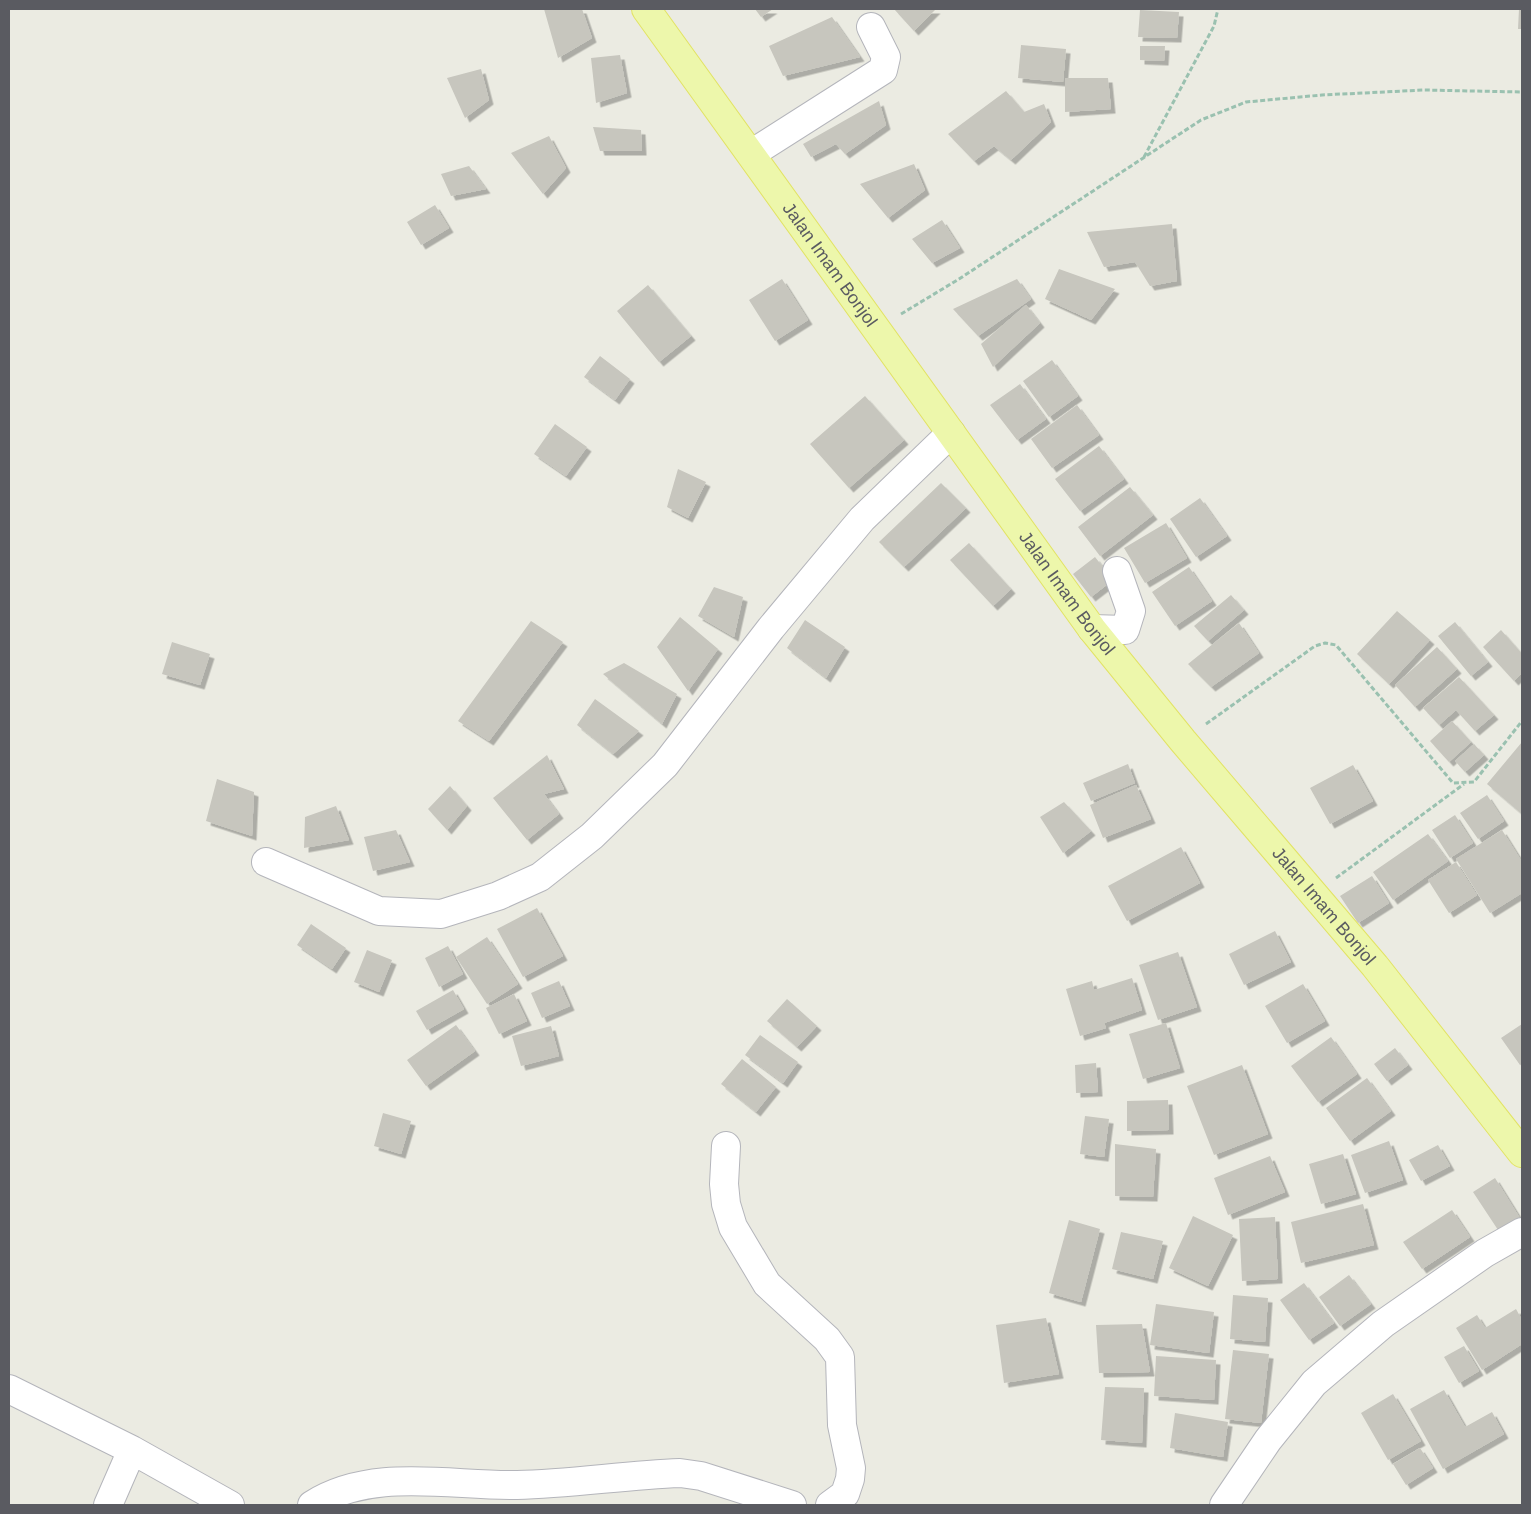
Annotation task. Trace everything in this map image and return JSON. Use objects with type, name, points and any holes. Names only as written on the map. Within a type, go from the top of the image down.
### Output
[{"type":"main road","name":"Jalan Imam Bonjol","points":[[646,9],[1092,628],[1183,741],[1375,966],[1522,1152]]},
{"type":"street","points":[[751,154],[883,70],[886,57],[871,28]]},
{"type":"street","points":[[266,862],[378,911],[396,912],[440,914],[498,896],[540,877],[592,836],[664,765],[771,628],[862,519],[952,433]]},
{"type":"street","points":[[1092,628],[1125,630],[1131,611],[1117,571]]},
{"type":"street","points":[[726,1146],[724,1184],[726,1204],[733,1227],[767,1284],[827,1339],[840,1357],[842,1425],[851,1468],[845,1494],[830,1505]]},
{"type":"street","points":[[1224,1505],[1268,1440],[1314,1383],[1383,1324],[1485,1253],[1522,1232]]},
{"type":"street","points":[[9,1389],[132,1450],[230,1505]]},
{"type":"street","points":[[108,1505],[132,1450]]},
{"type":"street","points":[[312,1505],[354,1486],[383,1482],[518,1485],[680,1472],[701,1476],[792,1505]]},
{"type":"path","points":[[1143,157],[1214,26],[1218,9]]},
{"type":"path","points":[[877,328],[967,274],[1201,120],[1246,102],[1322,94],[1424,90],[1522,92]]},
{"type":"path","points":[[1183,741],[1315,646],[1325,643],[1336,645],[1453,783],[1465,784],[1474,782],[1522,721]]},
{"type":"path","points":[[1314,895],[1465,784]]},
{"type":"building","points":[[544,9],[582,9],[592,38],[558,58]]},
{"type":"building","points":[[755,9],[773,9],[761,17]]},
{"type":"building","points":[[894,9],[936,9],[914,31]]},
{"type":"building","points":[[1519,9],[1522,9],[1522,29],[1518,29]]},
{"type":"building","points":[[1140,10],[1179,12],[1177,38],[1138,37]]},
{"type":"building","points":[[832,17],[860,57],[783,76],[769,46]]},
{"type":"building","points":[[1021,45],[1066,49],[1063,82],[1018,78]]},
{"type":"building","points":[[1140,46],[1165,46],[1164,61],[1140,60]]},
{"type":"building","points":[[620,55],[627,93],[596,103],[591,58]]},
{"type":"building","points":[[481,69],[489,100],[465,118],[447,78]]},
{"type":"building","points":[[1065,78],[1108,78],[1111,109],[1065,112]]},
{"type":"building","points":[[1006,91],[1024,112],[1044,104],[1051,122],[1011,160],[994,146],[974,161],[948,134]]},
{"type":"building","points":[[879,101],[886,125],[845,154],[836,144],[811,157],[803,144]]},
{"type":"building","points":[[593,127],[641,130],[642,151],[600,151]]},
{"type":"building","points":[[549,136],[566,168],[543,194],[511,153]]},
{"type":"building","points":[[914,164],[925,190],[888,218],[860,184]]},
{"type":"building","points":[[469,166],[486,189],[451,196],[441,174]]},
{"type":"building","points":[[435,205],[449,228],[421,245],[407,222]]},
{"type":"building","points":[[942,220],[960,248],[932,263],[912,239]]},
{"type":"building","points":[[1172,224],[1177,281],[1150,286],[1135,262],[1104,267],[1087,232]]},
{"type":"building","points":[[1059,269],[1115,289],[1091,320],[1045,299]]},
{"type":"building","points":[[782,279],[808,320],[775,341],[749,300]]},
{"type":"building","points":[[1017,279],[1031,299],[978,336],[953,309]]},
{"type":"building","points":[[648,285],[691,336],[659,362],[617,311]]},
{"type":"building","points":[[1026,305],[1040,323],[993,367],[981,344]]},
{"type":"building","points":[[600,356],[630,379],[615,400],[584,377]]},
{"type":"building","points":[[1052,360],[1078,396],[1049,417],[1023,381]]},
{"type":"building","points":[[1020,384],[1046,419],[1017,440],[990,405]]},
{"type":"building","points":[[865,396],[904,440],[849,488],[810,444]]},
{"type":"building","points":[[1077,405],[1099,435],[1052,468],[1031,439]]},
{"type":"building","points":[[555,424],[587,447],[566,476],[534,454]]},
{"type":"building","points":[[1099,446],[1124,479],[1080,511],[1055,479]]},
{"type":"building","points":[[678,469],[706,482],[688,518],[667,507]]},
{"type":"building","points":[[941,483],[966,508],[904,567],[879,542]]},
{"type":"building","points":[[1130,487],[1153,515],[1100,556],[1078,527]]},
{"type":"building","points":[[1200,498],[1227,536],[1196,557],[1170,519]]},
{"type":"building","points":[[1166,523],[1187,558],[1145,583],[1124,548]]},
{"type":"building","points":[[969,543],[1011,589],[993,606],[950,560]]},
{"type":"building","points":[[1095,557],[1113,580],[1091,597],[1073,574]]},
{"type":"building","points":[[1189,567],[1212,601],[1175,626],[1152,592]]},
{"type":"building","points":[[714,587],[743,597],[734,637],[698,616]]},
{"type":"building","points":[[1231,595],[1244,610],[1208,641],[1194,626]]},
{"type":"building","points":[[1397,611],[1430,640],[1389,684],[1357,654]]},
{"type":"building","points":[[680,617],[718,649],[688,691],[657,647]]},
{"type":"building","points":[[805,620],[845,647],[826,678],[787,648]]},
{"type":"building","points":[[531,621],[563,642],[489,741],[458,721]]},
{"type":"building","points":[[1455,622],[1488,662],[1471,676],[1438,636]]},
{"type":"building","points":[[1239,623],[1259,653],[1211,687],[1188,664]]},
{"type":"building","points":[[1501,630],[1522,654],[1522,673],[1514,681],[1483,647]]},
{"type":"building","points":[[172,642],[210,654],[200,685],[162,674]]},
{"type":"building","points":[[1437,647],[1457,669],[1415,707],[1395,685]]},
{"type":"building","points":[[624,663],[677,694],[662,724],[603,674]]},
{"type":"building","points":[[1459,677],[1494,715],[1475,731],[1456,710],[1439,725],[1423,708]]},
{"type":"building","points":[[595,699],[639,731],[613,754],[577,725]]},
{"type":"building","points":[[1452,721],[1471,742],[1449,762],[1430,741]]},
{"type":"building","points":[[1522,742],[1522,814],[1487,784]]},
{"type":"building","points":[[1474,744],[1484,755],[1465,772],[1455,761]]},
{"type":"building","points":[[547,755],[564,789],[544,794],[559,814],[527,840],[493,798]]},
{"type":"building","points":[[1128,764],[1135,783],[1091,801],[1083,783]]},
{"type":"building","points":[[1353,765],[1373,801],[1330,824],[1310,788]]},
{"type":"building","points":[[217,779],[254,792],[252,836],[206,821]]},
{"type":"building","points":[[1136,785],[1151,819],[1103,838],[1090,805]]},
{"type":"building","points":[[450,786],[467,806],[447,830],[428,809]]},
{"type":"building","points":[[1487,795],[1504,821],[1478,839],[1460,813]]},
{"type":"building","points":[[1064,802],[1091,831],[1063,853],[1040,817]]},
{"type":"building","points":[[336,806],[349,840],[304,848],[305,817]]},
{"type":"building","points":[[1455,815],[1473,843],[1450,858],[1432,830]]},
{"type":"building","points":[[396,830],[410,862],[373,871],[364,837]]},
{"type":"building","points":[[1502,830],[1522,862],[1522,893],[1490,913],[1456,859]]},
{"type":"building","points":[[1428,834],[1448,861],[1393,900],[1373,872]]},
{"type":"building","points":[[1181,847],[1200,883],[1127,921],[1108,886]]},
{"type":"building","points":[[1456,862],[1477,895],[1449,913],[1428,880]]},
{"type":"building","points":[[1372,876],[1389,903],[1358,923],[1340,896]]},
{"type":"building","points":[[537,908],[563,956],[523,977],[497,929]]},
{"type":"building","points":[[311,924],[346,948],[332,969],[297,945]]},
{"type":"building","points":[[1275,931],[1291,962],[1244,985],[1229,954]]},
{"type":"building","points":[[487,937],[518,984],[487,1004],[456,957]]},
{"type":"building","points":[[448,946],[463,974],[439,987],[425,958]]},
{"type":"building","points":[[367,950],[392,960],[379,992],[354,982]]},
{"type":"building","points":[[1178,952],[1197,1007],[1158,1020],[1139,965]]},
{"type":"building","points":[[1132,978],[1142,1010],[1104,1023],[1106,1028],[1080,1036],[1066,989],[1092,981],[1094,990]]},
{"type":"building","points":[[559,981],[570,1006],[542,1018],[531,993]]},
{"type":"building","points":[[1303,984],[1325,1021],[1287,1043],[1265,1006]]},
{"type":"building","points":[[453,990],[464,1009],[427,1030],[416,1011]]},
{"type":"building","points":[[514,994],[527,1021],[499,1034],[486,1008]]},
{"type":"building","points":[[787,999],[817,1026],[797,1047],[767,1021]]},
{"type":"building","points":[[1166,1023],[1180,1068],[1143,1079],[1129,1034]]},
{"type":"building","points":[[1522,1024],[1522,1064],[1520,1065],[1501,1038]]},
{"type":"building","points":[[456,1025],[475,1051],[426,1086],[407,1060]]},
{"type":"building","points":[[551,1026],[559,1056],[521,1066],[512,1036]]},
{"type":"building","points":[[760,1035],[798,1062],[783,1083],[745,1055]]},
{"type":"building","points":[[1331,1037],[1357,1074],[1318,1102],[1291,1066]]},
{"type":"building","points":[[1395,1048],[1408,1065],[1387,1081],[1374,1064]]},
{"type":"building","points":[[742,1059],[776,1087],[756,1112],[721,1084]]},
{"type":"building","points":[[1096,1063],[1098,1092],[1076,1093],[1075,1065]]},
{"type":"building","points":[[1242,1065],[1268,1134],[1214,1155],[1187,1086]]},
{"type":"building","points":[[1367,1078],[1391,1111],[1350,1141],[1326,1108]]},
{"type":"building","points":[[1168,1100],[1169,1130],[1127,1131],[1127,1101]]},
{"type":"building","points":[[383,1113],[411,1121],[401,1154],[374,1146]]},
{"type":"building","points":[[1085,1116],[1109,1119],[1104,1157],[1080,1154]]},
{"type":"building","points":[[1389,1141],[1403,1180],[1365,1193],[1351,1155]]},
{"type":"building","points":[[1115,1144],[1156,1149],[1153,1197],[1115,1196]]},
{"type":"building","points":[[1438,1145],[1450,1166],[1421,1181],[1409,1160]]},
{"type":"building","points":[[1343,1154],[1356,1194],[1321,1204],[1309,1164]]},
{"type":"building","points":[[1270,1156],[1285,1192],[1228,1215],[1214,1178]]},
{"type":"building","points":[[1495,1178],[1521,1220],[1500,1233],[1473,1192]]},
{"type":"building","points":[[1363,1204],[1374,1245],[1301,1263],[1291,1222]]},
{"type":"building","points":[[1452,1210],[1470,1237],[1422,1269],[1403,1242]]},
{"type":"building","points":[[1193,1216],[1233,1235],[1208,1286],[1169,1268]]},
{"type":"building","points":[[1275,1217],[1278,1279],[1242,1281],[1239,1219]]},
{"type":"building","points":[[1069,1220],[1100,1229],[1081,1302],[1049,1293]]},
{"type":"building","points":[[1121,1232],[1163,1241],[1153,1279],[1112,1269]]},
{"type":"building","points":[[1349,1275],[1371,1304],[1340,1326],[1319,1297]]},
{"type":"building","points":[[1304,1283],[1334,1323],[1309,1340],[1280,1300]]},
{"type":"building","points":[[1233,1295],[1268,1298],[1265,1342],[1230,1339]]},
{"type":"building","points":[[1156,1304],[1214,1312],[1209,1353],[1150,1345]]},
{"type":"building","points":[[1516,1309],[1522,1320],[1522,1344],[1482,1370],[1456,1328],[1477,1315],[1485,1328]]},
{"type":"building","points":[[1046,1318],[1059,1374],[1004,1383],[996,1325]]},
{"type":"building","points":[[1142,1324],[1150,1372],[1099,1373],[1096,1325]]},
{"type":"building","points":[[1464,1346],[1479,1371],[1459,1383],[1444,1357]]},
{"type":"building","points":[[1233,1350],[1269,1354],[1261,1423],[1225,1419]]},
{"type":"building","points":[[1156,1356],[1216,1360],[1214,1400],[1154,1396]]},
{"type":"building","points":[[1105,1387],[1144,1388],[1142,1443],[1101,1440]]},
{"type":"building","points":[[1444,1390],[1465,1427],[1492,1412],[1504,1434],[1443,1469],[1410,1409]]},
{"type":"building","points":[[1393,1394],[1421,1441],[1388,1460],[1361,1413]]},
{"type":"building","points":[[1175,1413],[1228,1422],[1223,1457],[1170,1448]]},
{"type":"building","points":[[1420,1448],[1433,1468],[1406,1485],[1393,1464]]}]
